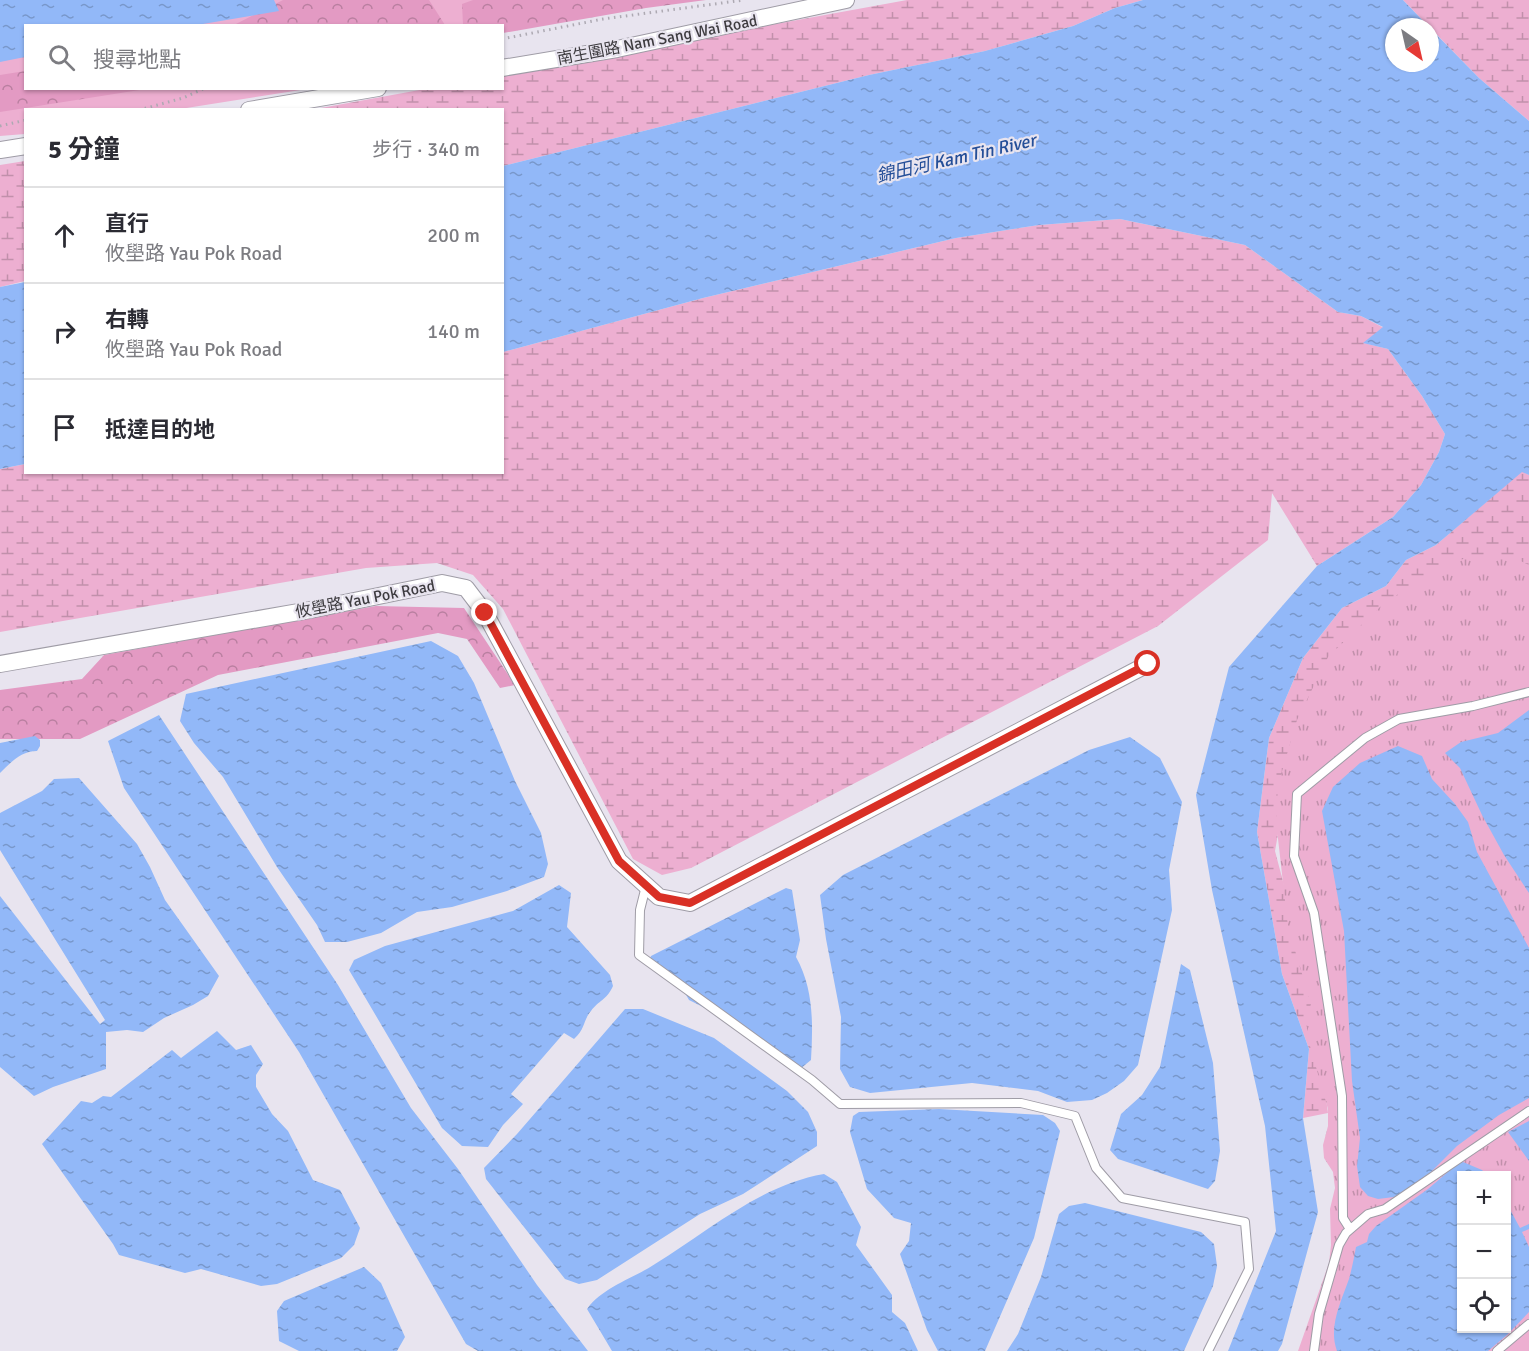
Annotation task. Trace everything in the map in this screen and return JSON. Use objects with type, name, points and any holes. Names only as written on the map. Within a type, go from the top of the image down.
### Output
[{"type":"street","name":"南生圍路 Nam Sang Wai Road","points":[[504,68],[617,49],[846,0]]},
{"type":"street","points":[[261,108],[366,90]]},
{"type":"street","points":[[0,150],[24,146]]},
{"type":"street","name":"攸壆路 Yau Pok Road","points":[[0,664],[310,610],[442,583],[466,588],[485,613],[619,861],[659,897],[690,903],[1148,664]]},
{"type":"lane","points":[[1350,1229],[1343,1218],[1342,1096],[1324,973],[1314,913],[1294,856],[1297,794],[1365,738],[1399,718],[1473,706],[1529,692]]},
{"type":"lane","points":[[647,886],[640,910],[639,956],[812,1080],[840,1104],[1021,1103],[1075,1116],[1095,1168],[1122,1198],[1245,1222],[1249,1269],[1208,1351]]},
{"type":"lane","points":[[1314,1351],[1319,1314],[1339,1245],[1350,1229],[1368,1214],[1384,1209],[1529,1111]]},
{"type":"lane","points":[[1497,1351],[1529,1324]]},
{"type":"path","points":[[504,39],[603,19],[744,0]]},
{"type":"path","points":[[147,108],[183,99],[201,90]]},
{"type":"path","points":[[0,126],[24,120]]},
{"type":"green space","points":[[0,0],[516,0],[489,24],[24,24],[24,90],[301,90],[186,108],[24,108],[24,134],[0,136]]},
{"type":"green space","points":[[283,0],[429,0],[444,24],[236,24]]},
{"type":"green space","points":[[473,0],[706,0],[504,33],[504,24],[463,24],[462,4]]},
{"type":"green space","points":[[907,0],[1143,0],[1115,8],[1073,26],[985,51],[869,75],[504,166],[504,108],[321,108],[420,90],[504,90],[504,74]]},
{"type":"green space","points":[[1403,0],[1529,0],[1529,121],[1479,78],[1439,37],[1439,18],[1421,18]]},
{"type":"green space","points":[[24,71],[24,90],[140,90],[0,112],[0,75]]},
{"type":"green space","points":[[24,161],[24,281],[0,287],[0,165]]},
{"type":"green space","points":[[1120,219],[1245,245],[1338,312],[1361,316],[1384,328],[1364,343],[1388,349],[1422,396],[1445,434],[1439,452],[1421,485],[1393,517],[1317,566],[1272,493],[1268,540],[1158,626],[691,868],[662,875],[633,859],[503,609],[473,575],[437,563],[366,568],[0,632],[0,469],[24,464],[24,474],[504,474],[504,352],[703,298],[956,238],[1039,225]]},
{"type":"green space","points":[[1522,471],[1529,475],[1529,685],[1287,783],[1275,851],[1311,988],[1328,1113],[1303,1118],[1309,1049],[1282,974],[1257,832],[1269,738],[1303,658],[1342,608],[1386,586],[1406,560],[1436,545]]},
{"type":"green space","points":[[1473,555],[1514,558],[1529,565],[1529,1351],[1298,1351],[1329,1263],[1330,1209],[1335,1188],[1333,1172],[1324,1158],[1323,1145],[1328,1126],[1328,1109],[1308,1039],[1306,1020],[1311,1004],[1288,927],[1276,821],[1278,785],[1297,720],[1328,657],[1380,607],[1428,573]]},
{"type":"green space","points":[[376,606],[464,608],[515,685],[500,688],[467,639],[438,633],[218,675],[80,739],[0,739],[0,690],[82,679],[104,655]]},
{"type":"water","points":[[0,0],[274,0],[279,11],[203,24],[24,24],[24,57],[0,62]]},
{"type":"water","name":"錦田河 Kam Tin River","points":[[1143,0],[1403,0],[1420,18],[1385,18],[1385,72],[1439,72],[1439,37],[1479,78],[1529,121],[1529,475],[1522,472],[1436,545],[1406,560],[1386,586],[1342,608],[1303,658],[1269,738],[1257,832],[1282,974],[1309,1049],[1303,1118],[1318,1212],[1282,1344],[1278,1351],[1228,1351],[1276,1231],[1265,1126],[1212,890],[1196,795],[1229,667],[1317,566],[1393,517],[1421,485],[1439,452],[1445,434],[1422,396],[1388,349],[1363,343],[1383,327],[1361,316],[1338,312],[1245,245],[1120,219],[1039,225],[956,238],[703,298],[504,352],[504,166],[869,75],[985,51],[1073,26],[1115,8]]},
{"type":"water","points":[[24,282],[24,464],[0,469],[0,287]]},
{"type":"water","points":[[431,641],[458,656],[474,683],[515,781],[541,833],[548,864],[544,877],[507,891],[452,907],[417,912],[381,933],[347,942],[325,942],[317,925],[277,867],[223,777],[194,743],[180,721],[186,694]]},
{"type":"water","points":[[1529,710],[1529,893],[1504,855],[1460,768],[1445,753],[1461,742],[1498,733]]},
{"type":"water","points":[[159,715],[338,985],[411,1108],[458,1169],[537,1285],[588,1351],[478,1351],[466,1344],[299,1052],[124,788],[108,741]]},
{"type":"water","points":[[35,736],[40,740],[37,751],[21,755],[0,773],[0,743]]},
{"type":"water","points":[[1130,737],[1160,758],[1182,802],[1169,870],[1172,910],[1138,1065],[1124,1081],[1107,1093],[1092,1100],[1067,1102],[1038,1091],[972,1083],[870,1093],[850,1087],[840,1069],[841,1017],[820,895],[843,875],[1089,750]]},
{"type":"water","points":[[1398,746],[1422,756],[1432,779],[1468,822],[1477,852],[1529,948],[1529,1098],[1499,1115],[1457,1146],[1421,1182],[1394,1197],[1378,1199],[1368,1196],[1360,1187],[1357,1166],[1360,1138],[1352,1081],[1344,931],[1322,811],[1333,787],[1360,763]]},
{"type":"water","points":[[79,778],[137,844],[165,900],[219,976],[208,996],[164,1018],[143,1032],[127,1030],[106,1032],[106,1069],[34,1096],[0,1067],[0,896],[100,1024],[105,1020],[0,850],[0,813],[42,791],[54,779]]},
{"type":"water","points":[[559,885],[571,893],[567,927],[610,975],[613,986],[608,995],[588,1014],[578,1035],[574,1039],[564,1033],[511,1094],[523,1104],[503,1125],[488,1147],[462,1146],[442,1128],[349,970],[354,960],[385,946],[513,911]]},
{"type":"water","points":[[786,888],[792,890],[800,940],[796,957],[806,982],[811,1007],[811,1060],[800,1069],[707,1009],[689,1000],[685,993],[649,961],[651,956]]},
{"type":"water","points":[[1181,964],[1190,970],[1213,1063],[1220,1151],[1215,1181],[1208,1189],[1118,1159],[1110,1150],[1121,1114],[1142,1095],[1160,1067]]},
{"type":"water","points":[[625,1009],[643,1009],[714,1038],[787,1091],[808,1112],[817,1132],[817,1146],[743,1194],[700,1214],[597,1280],[579,1284],[565,1279],[486,1179],[484,1168],[517,1134]]},
{"type":"water","points":[[217,1031],[236,1050],[251,1045],[263,1064],[256,1075],[256,1087],[272,1114],[288,1131],[313,1180],[340,1190],[360,1228],[354,1245],[341,1258],[277,1284],[261,1286],[201,1269],[185,1273],[119,1255],[42,1144],[81,1101],[92,1103],[103,1096],[111,1097],[172,1050],[181,1058]]},
{"type":"water","points":[[939,1109],[1043,1115],[1055,1123],[1060,1131],[1034,1238],[985,1351],[938,1351],[927,1330],[900,1254],[909,1241],[911,1223],[894,1218],[867,1189],[850,1132],[853,1116],[859,1112]]},
{"type":"water","points":[[1529,1121],[1529,1161],[1508,1132]]},
{"type":"water","points":[[1463,1162],[1483,1171],[1457,1171],[1457,1333],[1509,1333],[1488,1351],[1337,1351],[1335,1324],[1356,1247],[1367,1242],[1369,1234],[1376,1226],[1428,1189],[1456,1165]]},
{"type":"water","points":[[824,1174],[837,1182],[861,1227],[856,1245],[892,1295],[892,1312],[905,1323],[918,1351],[612,1351],[587,1309],[601,1295],[655,1264],[757,1199],[778,1188]]},
{"type":"water","points":[[1085,1203],[1201,1232],[1214,1244],[1217,1266],[1213,1286],[1184,1351],[1007,1351],[1018,1334],[1041,1277],[1059,1214],[1069,1206]]},
{"type":"water","points":[[1511,1211],[1520,1228],[1529,1224],[1529,1229],[1522,1232],[1529,1247],[1529,1312],[1511,1331]]},
{"type":"water","points":[[364,1267],[381,1283],[405,1337],[397,1351],[299,1351],[279,1341],[277,1311],[284,1301]]},
{"type":"route","points":[[485,613],[619,861],[659,897],[690,903],[1148,664]]}]
